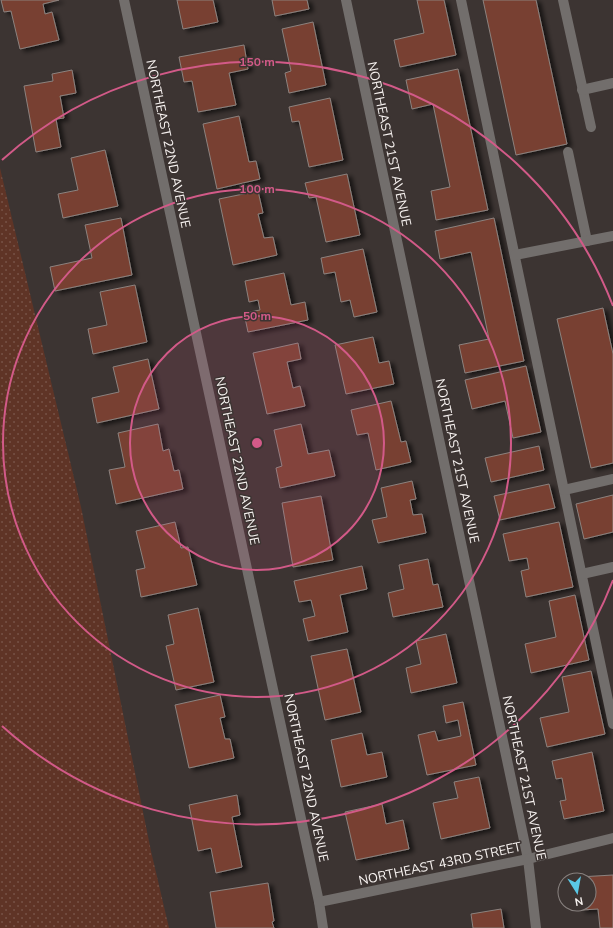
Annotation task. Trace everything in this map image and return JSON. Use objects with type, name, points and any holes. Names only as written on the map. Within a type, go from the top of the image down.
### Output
[{"type":"street","name":"NORTHEAST 22ND AVENUE","points":[[124,0],[319,902],[323,928]]},
{"type":"street","name":"NORTHEAST 21ST AVENUE","points":[[346,0],[528,859],[536,928]]},
{"type":"street","points":[[461,0],[613,724]]},
{"type":"street","points":[[563,0],[591,127]]},
{"type":"street","points":[[582,90],[613,83]]},
{"type":"street","points":[[568,152],[587,241]]},
{"type":"street","points":[[515,255],[613,236]]},
{"type":"street","points":[[564,490],[613,479]]},
{"type":"street","points":[[582,574],[613,567]]},
{"type":"street","name":"NORTHEAST 43RD STREET","points":[[319,902],[528,859],[613,838]]},
{"type":"shaded area","points":[[0,168],[81,507],[151,851],[169,928],[0,928]]},
{"type":"building","points":[[1,0],[59,0],[43,4],[45,14],[52,12],[59,40],[20,49],[11,11],[4,12]]},
{"type":"building","points":[[177,0],[213,0],[218,22],[183,29]]},
{"type":"building","points":[[272,0],[307,0],[309,9],[275,16]]},
{"type":"building","points":[[417,0],[444,0],[456,55],[400,67],[394,40],[424,33]]},
{"type":"building","points":[[483,0],[536,0],[567,144],[516,155]]},
{"type":"building","points":[[313,22],[326,85],[289,93],[285,73],[291,71],[282,29]]},
{"type":"building","points":[[244,45],[248,69],[229,73],[236,105],[198,112],[192,81],[184,82],[179,57]]},
{"type":"building","points":[[458,69],[488,210],[436,220],[431,191],[450,187],[433,104],[412,109],[406,80]]},
{"type":"building","points":[[72,70],[76,93],[60,96],[64,118],[56,119],[61,147],[36,152],[24,86],[53,81],[52,74]]},
{"type":"building","points":[[330,98],[343,160],[309,167],[299,121],[292,122],[289,107]]},
{"type":"building","points":[[239,116],[249,162],[256,161],[260,179],[217,189],[203,124]]},
{"type":"building","points":[[105,150],[118,206],[63,218],[58,194],[78,190],[71,158]]},
{"type":"building","points":[[347,174],[360,235],[326,242],[316,197],[309,198],[305,183]]},
{"type":"building","points":[[258,191],[263,213],[258,214],[264,238],[273,237],[277,255],[233,265],[219,199]]},
{"type":"building","points":[[121,218],[132,275],[55,291],[50,267],[92,258],[85,225]]},
{"type":"building","points":[[494,218],[524,361],[465,373],[459,345],[489,339],[471,252],[440,259],[435,231]]},
{"type":"building","points":[[363,249],[377,312],[354,317],[350,300],[341,302],[335,272],[324,274],[321,258]]},
{"type":"building","points":[[284,273],[291,305],[305,302],[308,320],[248,332],[244,313],[260,310],[258,300],[249,302],[245,281]]},
{"type":"building","points":[[135,285],[147,342],[93,354],[88,329],[107,325],[100,292]]},
{"type":"building","points":[[603,308],[613,354],[613,463],[591,468],[557,319]]},
{"type":"building","points":[[373,337],[379,363],[389,361],[394,384],[346,394],[335,345]]},
{"type":"building","points":[[298,343],[301,359],[287,362],[293,388],[300,386],[305,406],[267,414],[253,353]]},
{"type":"building","points":[[148,359],[159,409],[97,423],[92,398],[119,392],[113,367]]},
{"type":"building","points":[[526,366],[541,432],[513,438],[505,401],[472,409],[465,380]]},
{"type":"building","points":[[391,401],[401,442],[406,441],[411,462],[376,470],[368,433],[357,435],[351,410]]},
{"type":"building","points":[[158,424],[163,451],[169,449],[174,471],[179,470],[183,489],[116,504],[109,470],[125,467],[118,433]]},
{"type":"building","points":[[301,424],[308,454],[329,450],[335,476],[280,488],[276,468],[282,466],[274,430]]},
{"type":"building","points":[[539,446],[544,470],[491,482],[485,458]]},
{"type":"building","points":[[412,481],[416,499],[410,500],[413,515],[422,514],[426,533],[378,543],[372,520],[387,517],[381,488]]},
{"type":"building","points":[[549,484],[555,508],[500,520],[494,496]]},
{"type":"building","points":[[613,495],[613,532],[584,539],[576,504]]},
{"type":"building","points":[[321,496],[333,560],[293,567],[282,503]]},
{"type":"building","points":[[175,522],[181,548],[188,547],[197,585],[141,597],[136,570],[145,568],[136,531]]},
{"type":"building","points":[[559,522],[573,587],[526,597],[521,571],[529,569],[527,558],[509,561],[503,534]]},
{"type":"building","points":[[428,559],[433,585],[438,584],[443,607],[393,617],[388,593],[404,589],[399,565]]},
{"type":"building","points":[[362,566],[367,589],[340,595],[348,632],[308,641],[303,619],[315,616],[311,600],[299,602],[294,581]]},
{"type":"building","points":[[575,595],[589,660],[531,673],[525,644],[556,637],[549,601]]},
{"type":"building","points":[[198,608],[214,682],[176,690],[166,646],[174,644],[168,615]]},
{"type":"building","points":[[446,634],[457,683],[411,693],[406,668],[421,664],[416,641]]},
{"type":"building","points":[[347,649],[361,712],[325,720],[311,656]]},
{"type":"building","points":[[591,671],[605,734],[547,747],[540,718],[569,712],[562,677]]},
{"type":"building","points":[[220,695],[225,717],[220,718],[225,739],[230,739],[234,758],[189,768],[175,705]]},
{"type":"building","points":[[463,702],[476,765],[427,775],[418,735],[435,731],[438,741],[461,736],[458,720],[446,723],[443,706]]},
{"type":"building","points":[[362,733],[367,755],[382,752],[387,777],[341,787],[331,740]]},
{"type":"building","points":[[592,752],[604,811],[564,819],[560,801],[566,800],[562,778],[556,779],[552,761]]},
{"type":"building","points":[[479,777],[490,828],[441,839],[433,803],[458,798],[454,782]]},
{"type":"building","points":[[237,795],[240,815],[232,817],[242,867],[216,873],[211,848],[198,851],[189,805]]},
{"type":"building","points":[[382,804],[386,824],[403,820],[409,849],[356,860],[345,812]]},
{"type":"building","points":[[613,875],[613,928],[600,928],[597,909],[597,876]]},
{"type":"building","points":[[268,883],[274,928],[216,928],[210,892]]},
{"type":"building","points":[[501,909],[504,928],[473,928],[471,914]]}]
